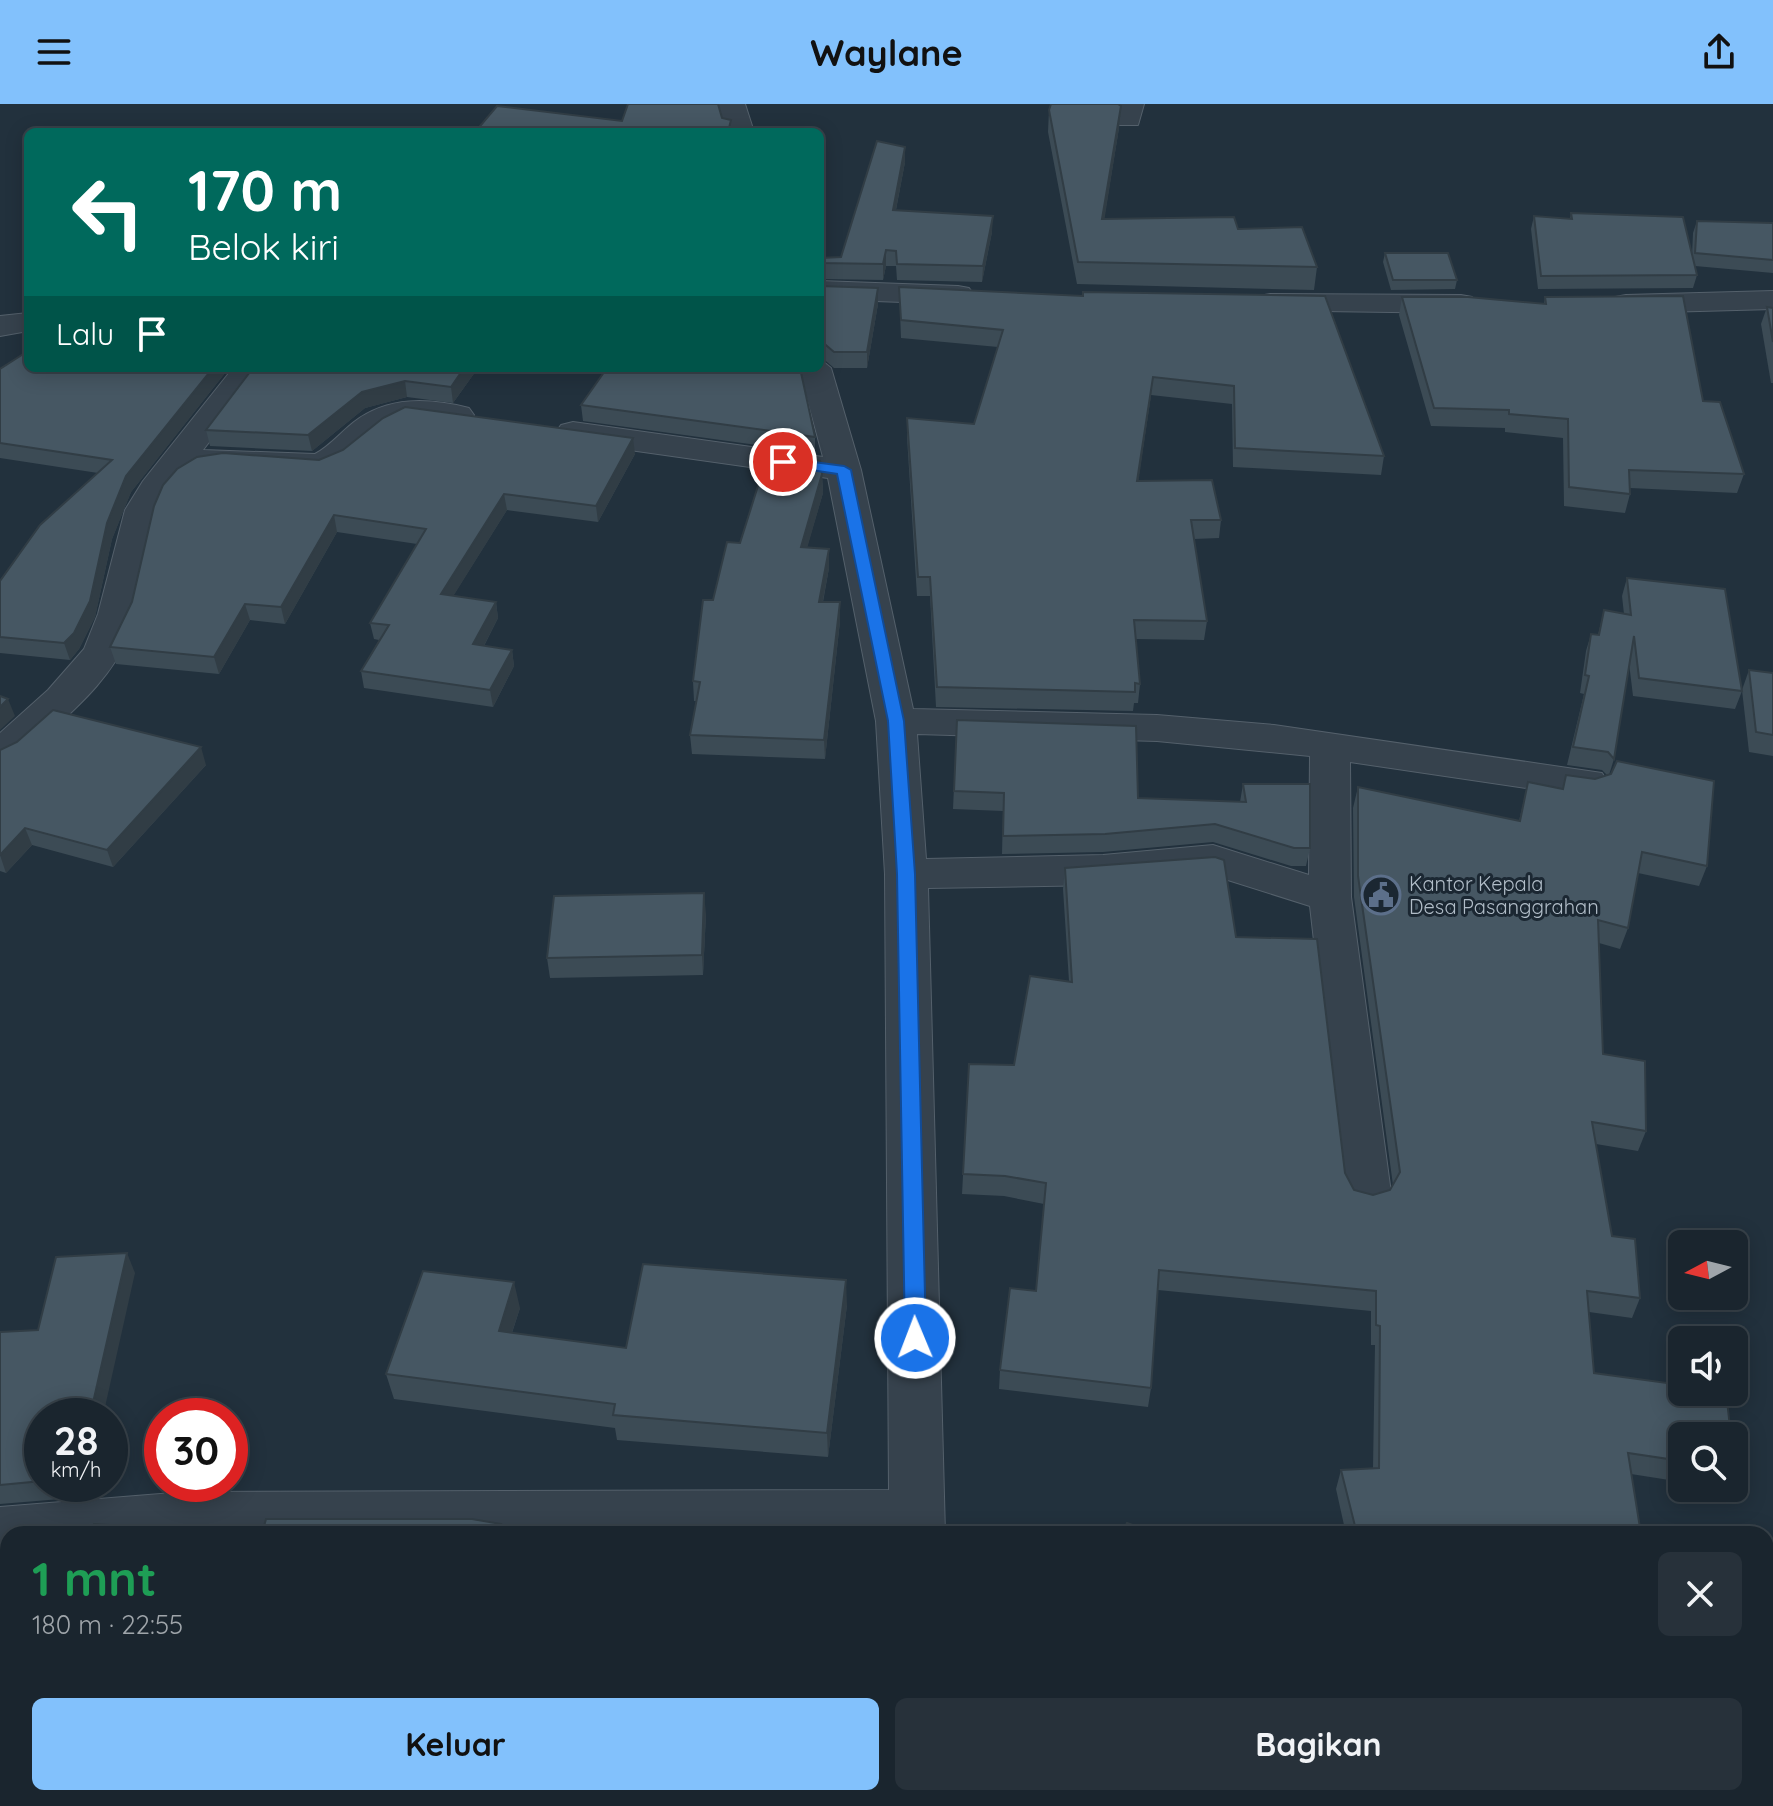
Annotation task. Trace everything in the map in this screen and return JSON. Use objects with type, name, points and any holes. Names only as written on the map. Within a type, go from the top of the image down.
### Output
[{"type":"street","points":[[731,104],[739,128]]},
{"type":"street","points":[[824,290],[993,297]]},
{"type":"street","points":[[1594,304],[1773,300]]},
{"type":"street","points":[[1234,303],[1488,304]]},
{"type":"street","points":[[0,326],[24,323]]},
{"type":"street","points":[[0,755],[97,659],[110,635],[145,502],[247,372]]},
{"type":"street","points":[[74,1526],[185,1517],[917,1524],[906,874],[896,721],[844,470],[816,372]]},
{"type":"street","points":[[169,471],[190,462],[221,458],[322,464],[391,412],[421,410],[483,419]]},
{"type":"street","points":[[546,428],[844,470]]},
{"type":"street","points":[[896,721],[1157,728],[1330,745],[1588,783]]},
{"type":"street","points":[[1330,745],[1330,897],[1367,1193]]},
{"type":"street","points":[[906,874],[1103,870],[1213,860],[1330,897]]},
{"type":"building","points":[[628,104],[718,104],[722,118],[731,120],[729,128],[478,128],[497,106],[622,121]]},
{"type":"building","points":[[1051,104],[1121,106],[1102,219],[1234,217],[1238,229],[1302,227],[1317,267],[1078,262],[1049,110]]},
{"type":"building","points":[[877,141],[905,147],[893,210],[993,216],[983,266],[897,264],[896,251],[886,250],[883,264],[824,263],[824,258],[841,257]]},
{"type":"building","points":[[1571,213],[1683,217],[1697,275],[1541,276],[1534,216],[1572,219]]},
{"type":"building","points":[[1697,221],[1773,223],[1773,260],[1695,253]]},
{"type":"building","points":[[1385,253],[1448,253],[1457,280],[1393,280]]},
{"type":"building","points":[[824,286],[878,288],[867,352],[834,352],[824,343]]},
{"type":"building","points":[[899,287],[1083,296],[1083,292],[1325,296],[1384,456],[1235,448],[1234,386],[1153,377],[1137,481],[1212,480],[1221,520],[1191,520],[1207,621],[1134,620],[1140,684],[1135,683],[1135,692],[937,687],[930,577],[918,577],[907,418],[974,424],[1003,330],[901,320]]},
{"type":"building","points":[[1683,296],[1703,401],[1720,402],[1744,474],[1629,470],[1630,494],[1569,487],[1568,419],[1509,414],[1509,410],[1434,408],[1402,297],[1468,297],[1546,304],[1545,297]]},
{"type":"building","points":[[1767,307],[1773,308],[1773,342]]},
{"type":"building","points":[[24,354],[24,372],[210,372],[126,476],[107,523],[90,601],[74,633],[64,643],[0,637],[0,581],[40,525],[112,460],[0,443],[0,369]]},
{"type":"building","points":[[250,372],[461,372],[451,387],[405,381],[362,392],[308,435],[206,430]]},
{"type":"building","points":[[604,372],[801,372],[815,437],[581,405]]},
{"type":"building","points":[[405,407],[633,438],[596,506],[504,494],[441,594],[496,602],[473,644],[512,650],[490,690],[361,671],[389,625],[370,623],[426,529],[334,515],[281,607],[245,604],[214,657],[110,647],[132,602],[154,506],[163,485],[177,469],[197,457],[223,453],[319,460],[343,450],[383,418]]},
{"type":"building","points":[[768,454],[820,461],[822,474],[801,547],[829,549],[819,602],[840,602],[824,740],[690,735],[700,682],[693,681],[703,600],[713,600],[727,542],[740,543]]},
{"type":"building","points":[[1627,578],[1725,589],[1742,691],[1639,678],[1634,636],[1614,759],[1608,752],[1573,747],[1589,676],[1585,675],[1591,634],[1599,635],[1604,610],[1631,615]]},
{"type":"building","points":[[1749,670],[1773,673],[1773,735],[1756,732]]},
{"type":"building","points":[[0,696],[8,699],[0,707]]},
{"type":"building","points":[[53,710],[201,747],[107,850],[25,828],[0,855],[0,750],[17,742]]},
{"type":"building","points":[[957,720],[1136,726],[1138,798],[1246,802],[1243,784],[1310,784],[1310,848],[1294,848],[1215,824],[1105,834],[1003,836],[1004,793],[954,791]]},
{"type":"building","points":[[1617,761],[1714,781],[1707,866],[1642,852],[1628,928],[1598,920],[1603,1054],[1645,1061],[1646,1131],[1592,1122],[1612,1236],[1635,1239],[1640,1298],[1587,1291],[1594,1373],[1668,1383],[1668,1406],[1728,1406],[1729,1422],[1668,1422],[1668,1459],[1628,1453],[1640,1526],[1355,1526],[1341,1470],[1379,1468],[1380,1326],[1376,1325],[1376,1291],[1159,1270],[1151,1388],[1000,1370],[1010,1288],[1036,1291],[1046,1183],[1005,1176],[963,1174],[969,1064],[1014,1065],[1030,976],[1072,982],[1065,868],[1215,857],[1224,860],[1236,937],[1317,939],[1345,1173],[1354,1190],[1373,1195],[1390,1190],[1400,1172],[1358,876],[1358,787],[1520,821],[1528,782],[1563,789],[1566,775],[1595,779],[1611,774]]},
{"type":"building","points":[[704,893],[702,955],[547,958],[554,896]]},
{"type":"building","points":[[127,1253],[94,1398],[24,1398],[24,1483],[0,1485],[0,1332],[38,1330],[56,1257]]},
{"type":"building","points":[[643,1264],[846,1280],[827,1433],[613,1415],[615,1404],[386,1374],[423,1271],[514,1282],[499,1331],[626,1348]]},
{"type":"building","points":[[266,1519],[472,1519],[501,1524],[500,1526],[264,1526]]},
{"type":"place","name":"Kantor Kepala Desa Pasanggrahan","points":[[1381,895]]},
{"type":"route","points":[[783,462],[844,470],[896,721],[906,874],[915,1338]]}]
